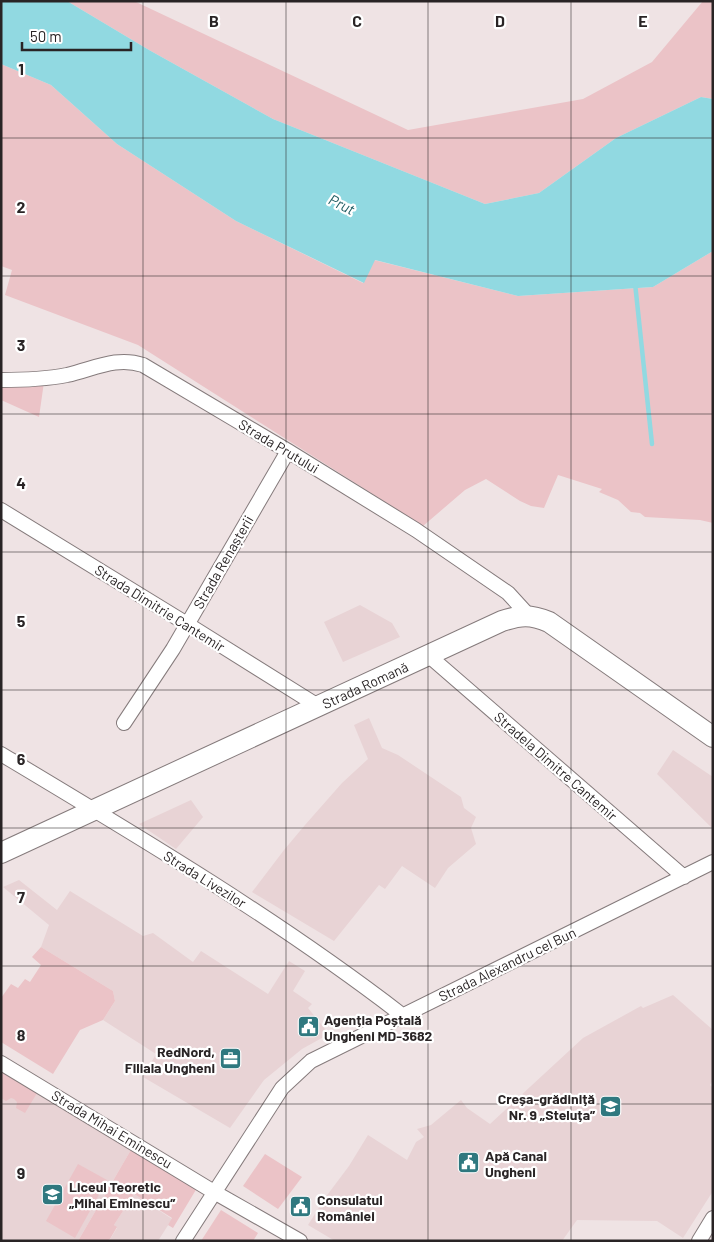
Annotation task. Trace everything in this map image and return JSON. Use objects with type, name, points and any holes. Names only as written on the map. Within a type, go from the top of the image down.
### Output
[{"type":"main road","name":"Strada Romană","points":[[1,853],[502,621],[517,616],[529,616]]},
{"type":"main road","points":[[529,616],[548,622],[713,737]]},
{"type":"street","name":"Strada Prutului","points":[[1,380],[65,375],[117,361],[134,362],[143,365],[416,530],[508,593],[529,616]]},
{"type":"street","name":"Strada Renașterii","points":[[124,723],[173,649],[288,451]]},
{"type":"street","name":"Strada Dimitrie Cantemir","points":[[1,510],[318,706]]},
{"type":"street","name":"Stradela Dimitre Cantemir","points":[[428,655],[684,877]]},
{"type":"street","name":"Strada Livezilor","points":[[1,754],[263,916],[360,983],[402,1015]]},
{"type":"street","name":"Strada Alexandru cel Bun","points":[[183,1241],[282,1088],[311,1061],[713,862]]},
{"type":"street","name":"Strada Mihai Eminescu","points":[[1,1064],[214,1192],[300,1241]]},
{"type":"street","points":[[700,1241],[713,1218]]},
{"type":"shaded area","points":[[67,1],[134,1],[408,130],[583,99],[652,62],[703,1],[713,1],[713,99],[701,97],[616,138],[539,193],[485,204],[273,119],[149,50]]},
{"type":"shaded area","points":[[1,64],[51,85],[117,144],[236,221],[363,283],[374,260],[518,296],[653,287],[713,251],[713,523],[700,520],[645,517],[640,513],[631,512],[618,500],[599,492],[602,489],[558,475],[544,508],[531,506],[520,501],[486,479],[465,490],[423,526],[138,345],[5,295],[12,270],[1,266]]},
{"type":"shaded area","points":[[44,382],[39,417],[1,400],[1,386]]},
{"type":"shaded area","points":[[360,605],[392,623],[400,637],[343,662],[324,622]]},
{"type":"shaded area","points":[[369,718],[382,748],[398,755],[461,797],[464,808],[476,817],[471,828],[476,844],[448,868],[435,888],[402,866],[385,889],[379,885],[334,941],[252,892],[305,825],[342,783],[368,759],[354,725]]},
{"type":"shaded area","points":[[673,750],[713,777],[713,829],[657,774]]},
{"type":"shaded area","points":[[191,800],[203,817],[176,849],[139,824]]},
{"type":"shaded area","name":"RedNord, Filiala Ungheni","points":[[19,880],[57,910],[70,891],[143,936],[153,933],[193,962],[201,951],[268,994],[289,961],[305,971],[293,991],[312,1004],[308,1008],[329,1034],[302,1049],[264,1080],[230,1128],[143,1077],[156,1054],[103,1020],[115,1001],[113,991],[41,947],[49,925],[3,887]]},
{"type":"shaded area","points":[[41,947],[113,991],[115,1001],[103,1020],[80,1030],[53,1074],[1,1042],[1,998],[11,984],[18,988],[25,979],[30,982],[41,965],[32,957]]},
{"type":"shaded area","name":"Creșa-grădiniță Nr. 9 „Steluța”","points":[[673,995],[713,1030],[713,1080],[710,1085],[713,1088],[713,1191],[683,1238],[657,1221],[577,1220],[562,1241],[335,1241],[308,1225],[368,1135],[407,1160],[416,1142],[424,1137],[417,1129],[431,1125],[461,1100],[467,1108],[490,1124],[583,1038],[641,1006],[643,1008]]},
{"type":"shaded area","name":"Liceul Teoretic „Mihai Eminescu”","points":[[1,1071],[132,1148],[78,1241],[1,1241]]},
{"type":"shaded area","points":[[1,1071],[37,1093],[25,1113],[16,1108],[17,1102],[14,1099],[11,1098],[6,1101],[1,1098]]},
{"type":"shaded area","points":[[132,1148],[197,1188],[173,1228],[168,1225],[172,1218],[134,1194],[114,1225],[117,1227],[110,1239],[107,1241],[78,1241]]},
{"type":"shaded area","points":[[265,1154],[302,1177],[278,1209],[243,1186]]},
{"type":"shaded area","points":[[78,1164],[107,1180],[75,1238],[46,1221]]},
{"type":"shaded area","points":[[134,1194],[172,1219],[158,1241],[109,1241],[117,1228],[114,1225]]},
{"type":"shaded area","points":[[221,1210],[258,1233],[253,1241],[201,1241]]},
{"type":"water","name":"Prut","points":[[1,1],[67,1],[149,50],[273,119],[485,204],[539,193],[616,138],[701,97],[713,99],[713,251],[653,287],[518,296],[375,260],[364,283],[236,221],[117,144],[51,85],[1,64]]},
{"type":"waterway","points":[[635,283],[652,444]]},
{"type":"place","name":"Agenția Poștală Ungheni MD-3682","points":[[308,1027]]},
{"type":"place","name":"RedNord, Filiala Ungheni","points":[[231,1059]]},
{"type":"place","name":"Creșa-grădiniță Nr. 9 „Steluța”","points":[[611,1106]]},
{"type":"place","name":"Apă Canal Ungheni","points":[[469,1163]]},
{"type":"place","name":"Liceul Teoretic „Mihai Eminescu”","points":[[53,1194]]},
{"type":"place","name":"Consulatul României","points":[[301,1207]]}]
